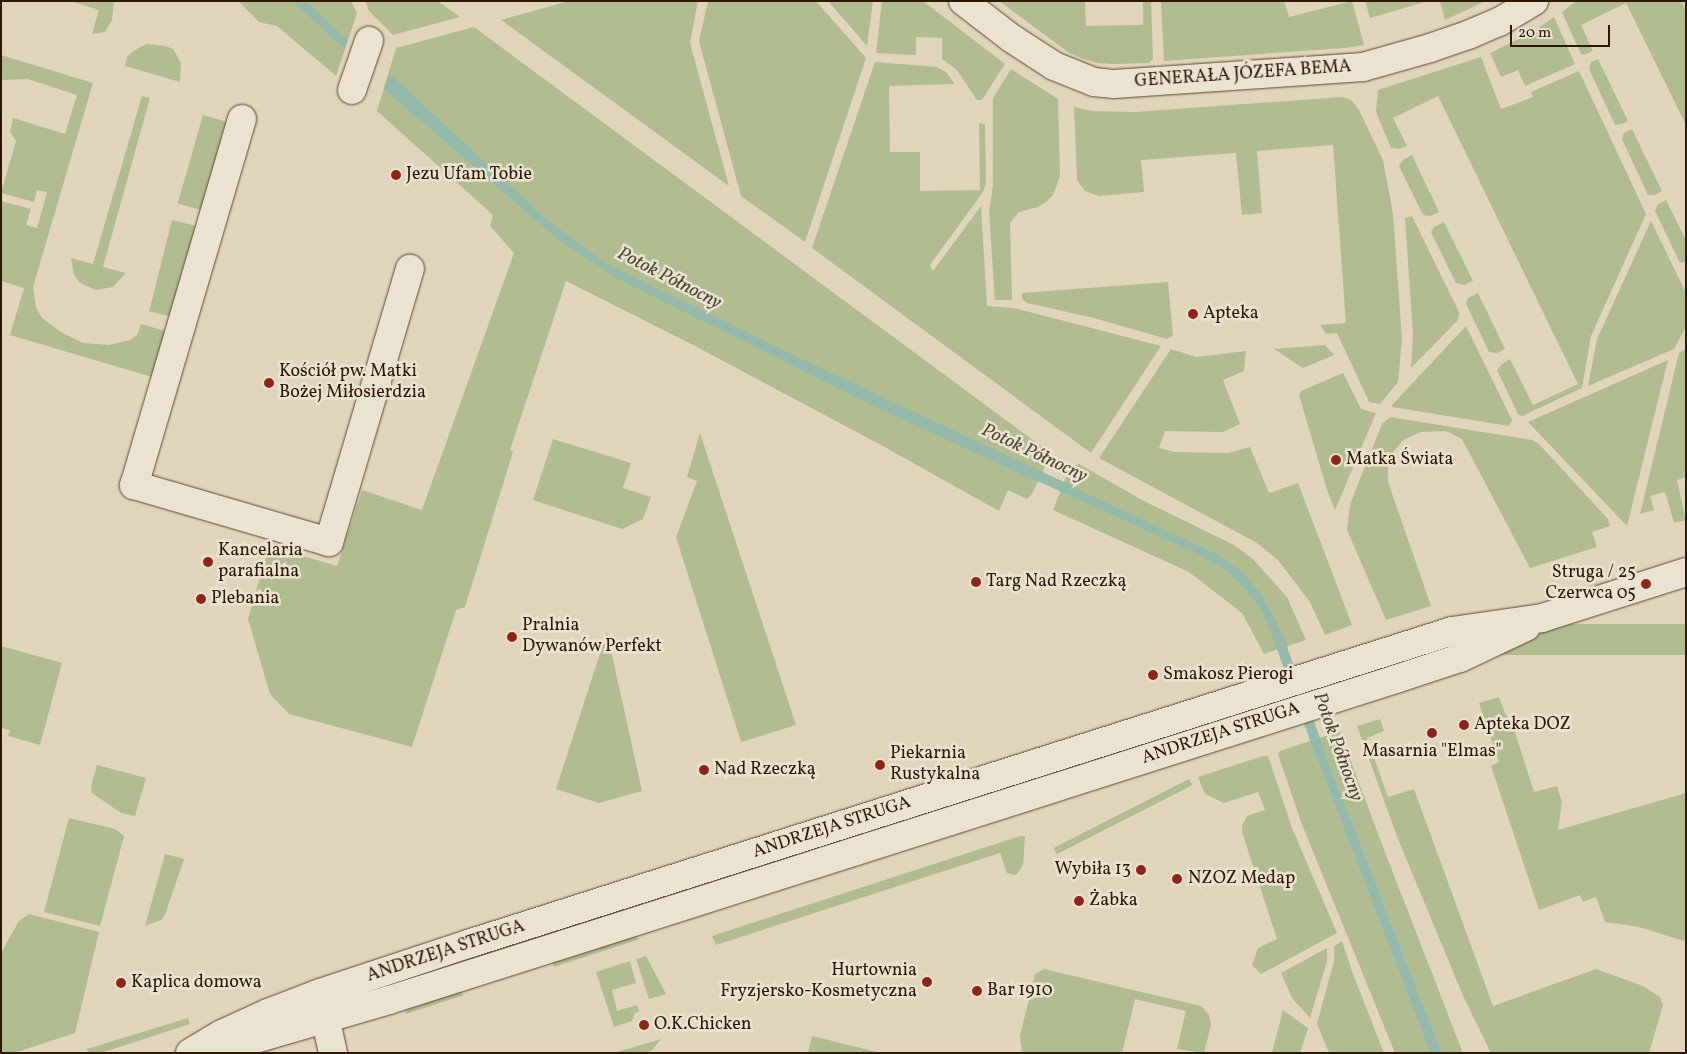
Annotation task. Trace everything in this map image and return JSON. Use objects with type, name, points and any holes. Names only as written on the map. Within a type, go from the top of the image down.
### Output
[{"type":"street","name":"GENERAŁA JÓZEFA BEMA","points":[[963,1],[1011,38],[1054,66],[1094,82],[1114,84],[1363,67],[1468,35],[1499,22],[1534,1]]},
{"type":"street","points":[[352,90],[369,41]]},
{"type":"street","points":[[242,119],[134,485],[329,542],[410,269]]},
{"type":"street","name":"ANDRZEJA STRUGA","points":[[208,1053],[326,1020],[1460,658],[1542,618],[1686,572]]},
{"type":"street","name":"ANDRZEJA STRUGA","points":[[190,1053],[222,1034],[320,993],[1452,631],[1542,618]]},
{"type":"street","points":[[320,993],[333,1053]]},
{"type":"shaded area","points":[[70,1],[114,1],[112,20],[105,32],[92,34],[99,10]]},
{"type":"shaded area","points":[[238,1],[351,1],[357,13],[336,76],[277,26],[259,22]]},
{"type":"shaded area","points":[[292,1],[305,1],[348,40],[345,49]]},
{"type":"shaded area","points":[[365,1],[438,1],[460,17],[393,35],[369,11]]},
{"type":"shaded area","points":[[569,1],[698,1],[690,43],[729,186],[501,20]]},
{"type":"shaded area","points":[[708,1],[816,1],[866,58],[805,242],[741,196],[699,41]]},
{"type":"shaded area","points":[[828,1],[873,1],[867,46]]},
{"type":"shaded area","points":[[882,1],[923,1],[1005,64],[982,100],[977,100],[957,70],[942,59],[942,38],[916,37],[916,55],[876,53]]},
{"type":"shaded area","points":[[999,1],[1085,1],[1086,26],[1143,25],[1143,1],[1151,1],[1153,59],[1149,63],[1112,64],[1097,63],[1081,58],[1068,52]]},
{"type":"shaded area","points":[[1161,1],[1284,1],[1289,17],[1352,1],[1364,45],[1164,61]]},
{"type":"shaded area","points":[[1365,1],[1428,1],[1370,18]]},
{"type":"shaded area","points":[[1440,1],[1486,1],[1445,20]]},
{"type":"shaded area","points":[[1576,1],[1682,1],[1686,11],[1686,125],[1626,3],[1581,25],[1593,51],[1584,55],[1581,54],[1562,12]]},
{"type":"shaded area","points":[[1554,17],[1575,64],[1525,86],[1518,70],[1501,77],[1490,53],[1531,33]]},
{"type":"shaded area","points":[[474,27],[1049,452],[1049,458],[1032,494],[1027,499],[1008,490],[999,511],[881,445],[695,346],[566,281],[510,450],[513,452],[465,607],[456,610],[412,747],[289,714],[270,694],[248,619],[269,546],[337,566],[362,490],[422,510],[514,253],[490,226],[493,215],[377,111],[396,48]]},
{"type":"shaded area","points":[[146,44],[166,46],[173,49],[181,63],[180,82],[125,66],[127,57]]},
{"type":"shaded area","points":[[1,55],[93,83],[33,287],[36,307],[42,318],[61,332],[83,343],[109,345],[130,340],[137,335],[141,324],[165,331],[152,377],[10,335],[24,288],[1,281],[1,201],[31,209],[26,225],[37,228],[47,192],[37,190],[34,202],[1,193],[16,141],[10,132],[13,118],[65,134],[77,95],[28,79],[1,80]]},
{"type":"shaded area","points":[[1481,57],[1501,109],[1533,97],[1531,92],[1579,71],[1646,214],[1591,336],[1582,388],[1522,416],[1518,414],[1497,370],[1510,359],[1533,405],[1578,384],[1438,96],[1393,118],[1407,146],[1399,149],[1391,148],[1376,112],[1378,90]]},
{"type":"shaded area","points":[[1598,59],[1628,121],[1622,124],[1615,125],[1589,69],[1591,62]]},
{"type":"shaded area","points":[[875,62],[937,67],[946,72],[955,84],[889,86],[890,152],[920,152],[920,191],[980,190],[979,123],[985,124],[986,184],[983,192],[930,265],[933,271],[981,206],[987,306],[1014,308],[1161,346],[1091,453],[812,248]]},
{"type":"shaded area","points":[[1011,69],[1058,99],[1060,176],[1053,195],[1046,202],[1038,207],[1019,212],[1010,223],[1012,300],[995,300],[989,212],[993,185],[993,98]]},
{"type":"shaded area","points":[[389,73],[545,218],[604,262],[783,350],[1042,472],[1038,482],[874,406],[618,279],[560,241],[384,89]]},
{"type":"shaded area","points":[[142,96],[150,98],[103,267],[126,273],[113,287],[96,290],[80,283],[74,275],[71,258],[93,264]]},
{"type":"shaded area","points":[[1343,97],[1351,100],[1358,108],[1383,160],[1393,214],[1402,339],[1398,382],[1380,404],[1369,402],[1337,333],[1326,334],[1320,325],[1346,323],[1333,145],[1257,151],[1262,213],[1242,215],[1236,153],[1141,160],[1144,192],[1099,196],[1085,191],[1077,180],[1074,107],[1092,111],[1135,112]]},
{"type":"shaded area","points":[[203,115],[227,122],[202,210],[178,203]]},
{"type":"shaded area","points":[[1632,129],[1662,191],[1655,195],[1648,195],[1622,139],[1624,133]]},
{"type":"shaded area","points":[[1412,155],[1439,212],[1430,216],[1423,215],[1399,166],[1403,160]]},
{"type":"shaded area","points":[[1666,200],[1686,240],[1686,262],[1680,263],[1655,211],[1658,204]]},
{"type":"shaded area","points":[[1412,216],[1459,312],[1458,320],[1411,368],[1413,335],[1405,218]]},
{"type":"shaded area","points":[[172,220],[196,226],[174,317],[149,311]]},
{"type":"shaded area","points":[[1651,221],[1686,293],[1686,327],[1674,349],[1588,386],[1597,339]]},
{"type":"shaded area","points":[[1444,222],[1473,281],[1464,285],[1456,283],[1431,232],[1434,227]]},
{"type":"shaded area","points":[[1168,282],[1173,336],[1167,339],[1094,318],[1027,303],[1022,299],[1022,293]]},
{"type":"shaded area","points":[[1478,293],[1505,349],[1497,353],[1489,352],[1466,304],[1468,298]]},
{"type":"shaded area","points":[[1466,326],[1512,420],[1509,426],[1392,407],[1393,404]]},
{"type":"shaded area","points":[[1325,345],[1334,355],[1303,368],[1274,349]]},
{"type":"shaded area","points":[[1171,349],[1196,357],[1246,351],[1244,371],[1223,380],[1240,424],[1223,432],[1165,431],[1159,448],[1174,452],[1228,453],[1250,447],[1269,493],[1298,483],[1352,625],[1325,635],[1310,602],[1278,560],[1257,543],[1099,458]]},
{"type":"shaded area","points":[[1686,349],[1686,477],[1677,480],[1686,520],[1674,523],[1665,492],[1650,496],[1654,510],[1640,514],[1679,353]]},
{"type":"shaded area","points":[[1668,360],[1627,526],[1528,422]]},
{"type":"shaded area","points":[[1343,373],[1361,409],[1376,413],[1335,510],[1328,493],[1299,395],[1301,391]]},
{"type":"shaded area","points":[[1390,417],[1532,440],[1539,444],[1608,519],[1610,526],[1592,532],[1597,547],[1530,568],[1462,439],[1446,431],[1421,432],[1403,440],[1391,455],[1388,466],[1388,482],[1431,606],[1386,620],[1347,530],[1350,504],[1382,424]]},
{"type":"shaded area","points":[[700,433],[796,725],[741,742],[676,537],[697,481],[687,477]]},
{"type":"shaded area","points":[[553,439],[631,463],[623,488],[651,497],[643,519],[622,529],[533,500]]},
{"type":"shaded area","points":[[1079,464],[1144,501],[1234,545],[1253,559],[1287,597],[1306,640],[1264,654],[1242,613],[1189,572],[1053,510],[1070,467]]},
{"type":"shaded area","points":[[1064,483],[1214,553],[1241,571],[1259,592],[1271,611],[1288,647],[1279,649],[1261,610],[1248,592],[1229,572],[1198,554],[1060,491]]},
{"type":"shaded area","points":[[1494,624],[1686,624],[1686,655],[1494,655]]},
{"type":"shaded area","points":[[607,632],[642,791],[599,803],[556,789]]},
{"type":"shaded area","points":[[1,646],[62,663],[40,745],[8,736],[10,730],[1,728]]},
{"type":"shaded area","points":[[1499,697],[1505,713],[1512,723],[1534,792],[1557,786],[1562,802],[1558,830],[1686,793],[1686,934],[1684,941],[1639,927],[1605,922],[1596,897],[1583,902],[1580,895],[1539,910],[1491,766],[1499,762],[1479,703]]},
{"type":"shaded area","points":[[1380,719],[1384,731],[1367,738],[1388,797],[1414,789],[1493,1006],[1596,969],[1643,986],[1660,997],[1663,1005],[1649,1053],[1491,1053],[1464,998],[1398,839],[1357,726]]},
{"type":"shaded area","points":[[1340,732],[1463,1053],[1442,1053],[1319,738]]},
{"type":"shaded area","points":[[1319,738],[1442,1053],[1430,1053],[1310,741]]},
{"type":"shaded area","points":[[1310,741],[1430,1053],[1395,1053],[1301,822],[1278,754],[1280,751]]},
{"type":"shaded area","points":[[1268,756],[1292,828],[1337,933],[1261,974],[1252,965],[1258,948],[1277,939],[1242,832],[1242,826],[1247,816],[1265,810],[1258,792],[1224,803],[1205,794],[1198,777]]},
{"type":"shaded area","points":[[97,765],[146,778],[135,816],[121,813],[92,793],[91,786]]},
{"type":"shaded area","points":[[1189,779],[1192,785],[1057,854],[1054,848]]},
{"type":"shaded area","points":[[69,818],[115,829],[124,836],[100,926],[44,912]]},
{"type":"shaded area","points":[[1020,836],[1025,836],[1023,865],[1017,874],[1007,873],[1000,853],[716,945],[712,936]]},
{"type":"shaded area","points":[[165,854],[184,859],[165,915],[161,920],[145,926]]},
{"type":"shaded area","points":[[29,914],[99,932],[75,1033],[14,1053],[1,1053],[1,953],[19,921]]},
{"type":"shaded area","points":[[631,935],[640,939],[554,967],[551,957]]},
{"type":"shaded area","points":[[1342,941],[1384,1053],[1329,1053],[1317,1024],[1334,961],[1334,946]]},
{"type":"shaded area","points":[[1327,948],[1327,961],[1310,1018],[1292,998],[1281,973]]},
{"type":"shaded area","points":[[646,956],[666,994],[649,999],[636,959]]},
{"type":"shaded area","points":[[630,961],[636,983],[612,990],[617,1011],[637,1005],[639,1011],[635,1013],[632,1021],[614,1027],[596,972]]},
{"type":"shaded area","points":[[1044,969],[1201,1006],[1209,1015],[1211,1025],[1204,1053],[1177,1049],[1186,1011],[1135,999],[1122,1053],[1022,1053],[1020,1036],[1035,974]]},
{"type":"shaded area","points":[[460,987],[463,996],[406,1014],[403,1006]]},
{"type":"shaded area","points":[[1283,1010],[1308,1028],[1300,1053],[1272,1053]]},
{"type":"shaded area","points":[[188,1018],[190,1024],[101,1053],[88,1053],[87,1049]]},
{"type":"shaded area","points":[[812,1036],[881,1053],[808,1053]]},
{"type":"shaded area","points":[[661,1039],[652,1050],[645,1053],[614,1053]]},
{"type":"waterway","name":"Potok Północny","points":[[1028,471],[1074,492]]},
{"type":"waterway","name":"Potok Północny","points":[[1278,637],[1320,753]]},
{"type":"place","name":"Jezu Ufam Tobie","points":[[396,175]]},
{"type":"place","name":"Apteka","points":[[1193,314]]},
{"type":"place","name":"Kościół pw. Matki Bożej Miłosierdzia","points":[[269,383]]},
{"type":"place","name":"Matka Świata","points":[[1336,460]]},
{"type":"place","name":"Kancelaria parafialna","points":[[208,562]]},
{"type":"place","name":"Targ Nad Rzeczką","points":[[976,582]]},
{"type":"place","name":"Struga / 25 Czerwca 05","points":[[1646,584]]},
{"type":"place","name":"Plebania","points":[[201,599]]},
{"type":"place","name":"Pralnia Dywanów Perfekt","points":[[512,637]]},
{"type":"place","name":"Smakosz Pierogi","points":[[1153,675]]},
{"type":"place","name":"Apteka DOZ","points":[[1464,725]]},
{"type":"place","name":"Masarnia \"Elmas\"","points":[[1432,733]]},
{"type":"place","name":"Piekarnia Rustykalna","points":[[880,765]]},
{"type":"place","name":"Nad Rzeczką","points":[[704,770]]},
{"type":"place","name":"Wybiła 13","points":[[1141,870]]},
{"type":"place","name":"NZOZ Medap","points":[[1177,879]]},
{"type":"place","name":"Żabka","points":[[1079,901]]},
{"type":"place","name":"Hurtownia Fryzjersko-Kosmetyczna","points":[[927,982]]},
{"type":"place","name":"Kaplica domowa","points":[[121,983]]},
{"type":"place","name":"Bar 1910","points":[[977,991]]},
{"type":"place","name":"O.K.Chicken","points":[[644,1025]]}]
